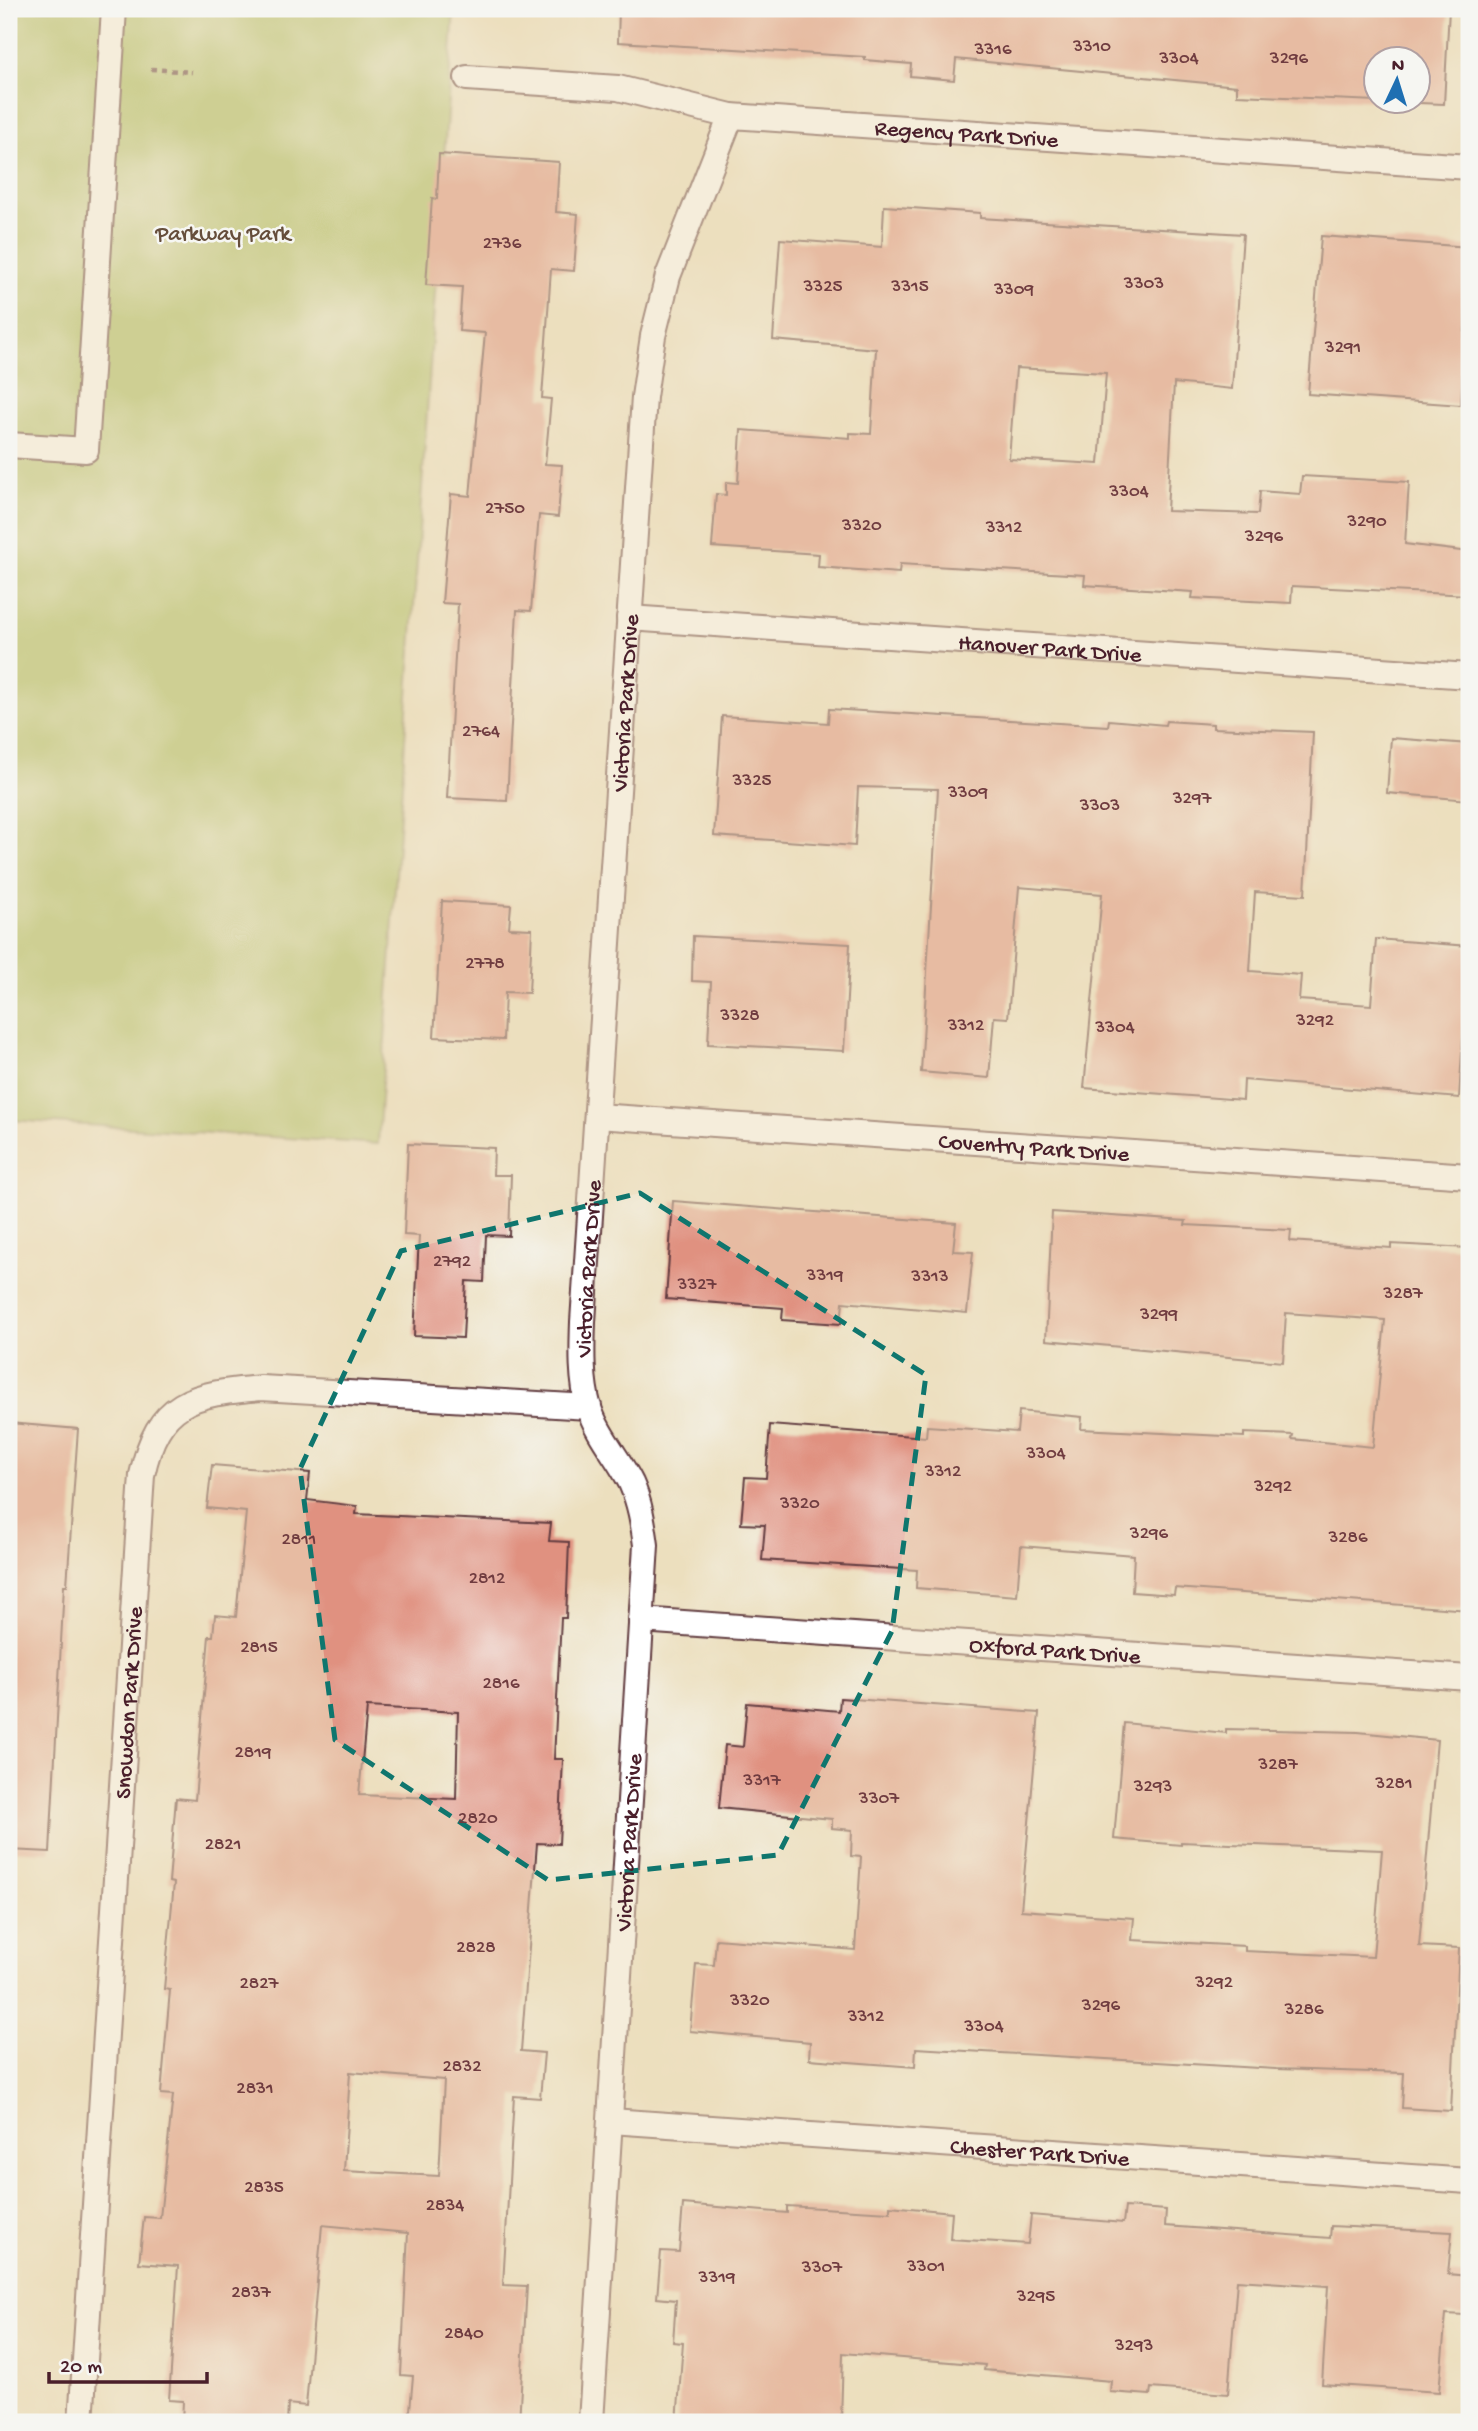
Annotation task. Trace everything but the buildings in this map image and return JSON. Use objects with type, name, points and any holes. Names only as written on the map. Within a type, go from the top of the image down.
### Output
[{"type":"lane","points":[[9,445],[86,450],[114,9]]},
{"type":"lane","name":"Regency Park Drive","points":[[467,78],[618,88],[731,116],[1469,167]]},
{"type":"lane","name":"Victoria Park Drive","points":[[591,2422],[646,1545],[642,1513],[631,1482],[600,1435],[589,1407],[582,1362],[644,397],[653,336],[668,276],[731,116]]},
{"type":"lane","name":"Hanover Park Drive","points":[[629,618],[1469,676]]},
{"type":"lane","name":"Coventry Park Drive","points":[[597,1116],[1469,1176]]},
{"type":"lane","name":"Snowdon Park Drive","points":[[81,2422],[141,1489],[147,1452],[156,1433],[169,1415],[189,1401],[211,1393],[261,1388],[589,1407]]},
{"type":"lane","name":"Oxford Park Drive","points":[[641,1620],[1469,1678]]},
{"type":"lane","name":"Chester Park Drive","points":[[611,2121],[1469,2181]]},
{"type":"highlighted area","points":[[640,1193],[926,1375],[892,1631],[778,1855],[548,1880],[335,1740],[300,1469],[401,1251]]},
{"type":"green space","name":"Parkway Park","points":[[9,9],[454,9],[378,1144],[9,1120]]}]
